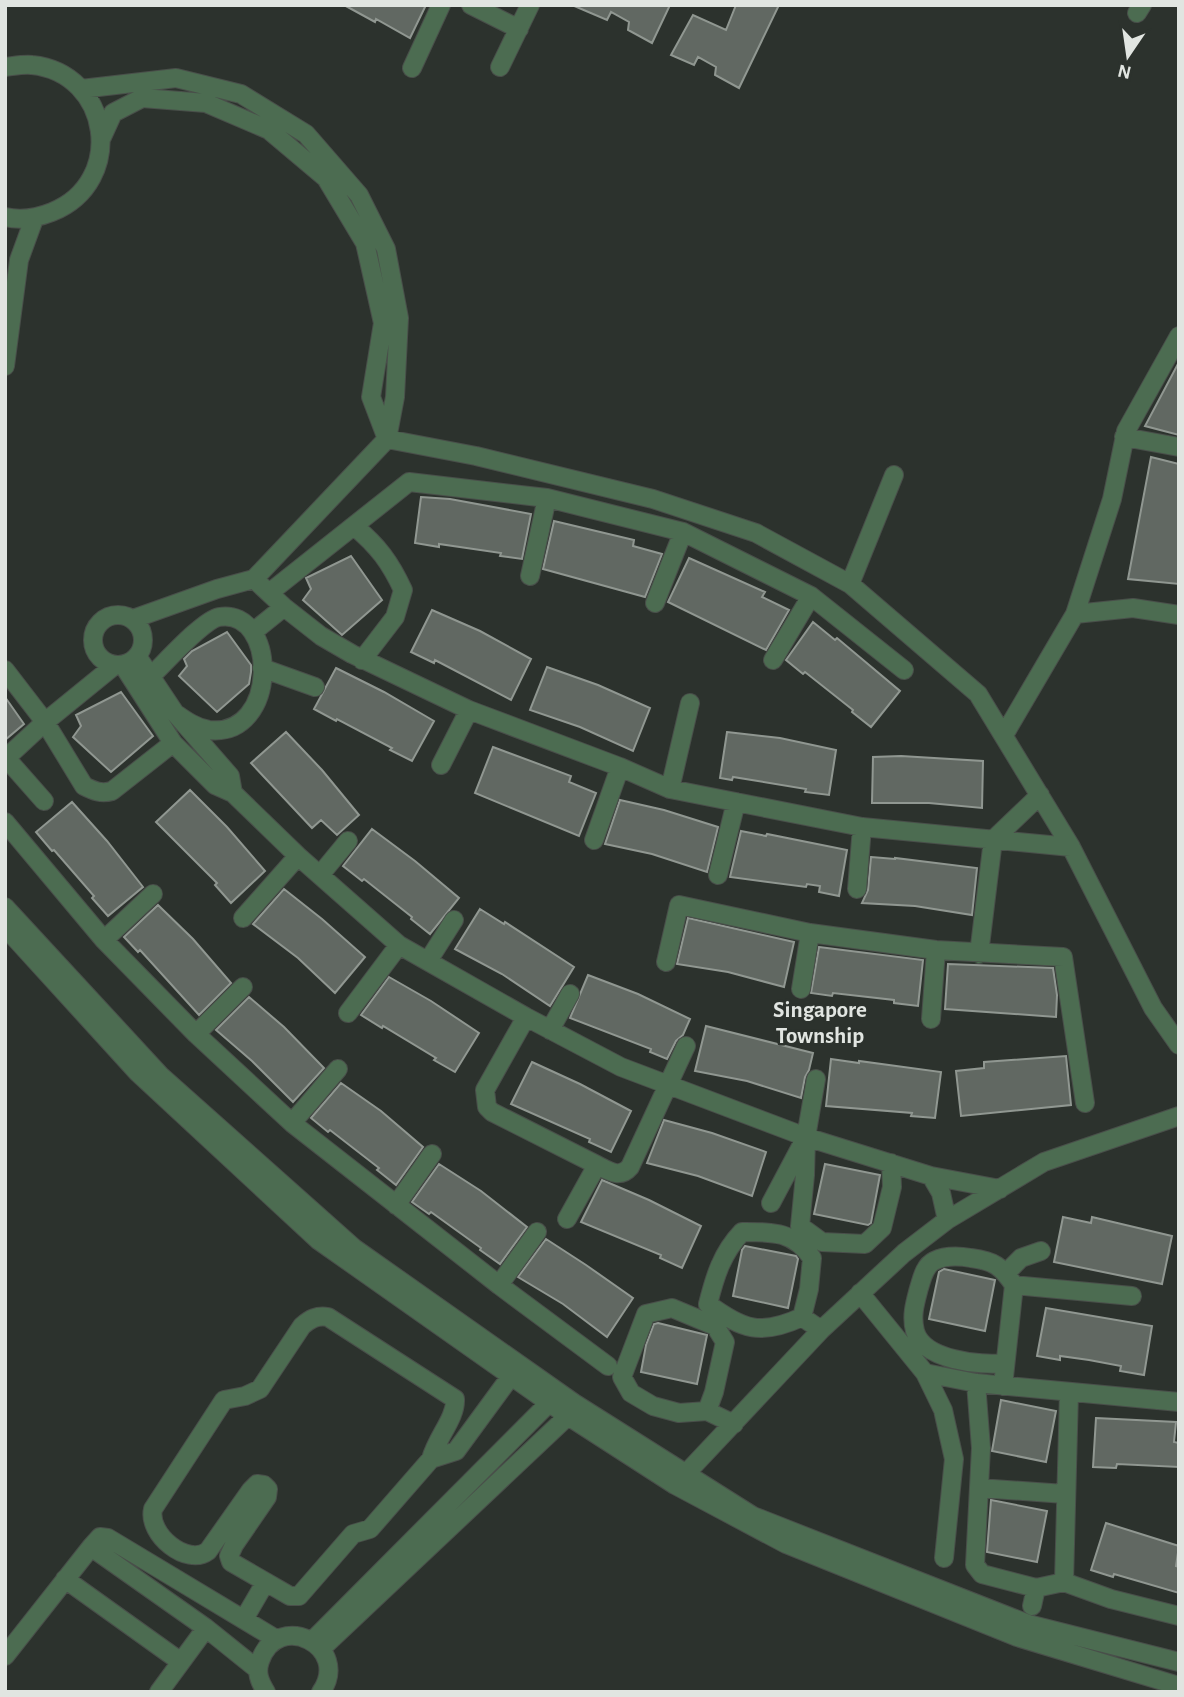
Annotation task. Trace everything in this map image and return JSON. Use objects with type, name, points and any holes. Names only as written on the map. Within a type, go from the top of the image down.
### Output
[{"type":"street","points":[[412,68],[442,5]]},
{"type":"street","points":[[471,5],[519,29]]},
{"type":"street","points":[[500,68],[530,5]]},
{"type":"street","points":[[5,67],[32,65],[59,73],[81,89],[96,111],[102,137]]},
{"type":"street","points":[[81,89],[176,78],[241,94],[306,134],[359,195],[386,249],[399,318],[396,397],[387,439],[254,579],[217,589],[133,620]]},
{"type":"street","points":[[5,217],[34,219],[71,205],[95,175],[102,137],[113,113],[142,98],[206,103],[269,130],[326,178],[365,243],[383,323],[371,397],[387,439]]},
{"type":"street","points":[[5,366],[19,260],[34,219]]},
{"type":"street","points":[[1004,735],[1075,614],[1112,499],[1126,430],[1179,336]]},
{"type":"street","points":[[1124,437],[1179,447]]},
{"type":"street","points":[[387,439],[476,456],[653,499],[756,533],[850,584],[978,694],[1071,847],[1153,1008],[1179,1045]]},
{"type":"street","points":[[850,584],[894,475]]},
{"type":"street","points":[[269,593],[409,482],[547,498],[683,532],[811,596],[904,670]]},
{"type":"street","points":[[530,576],[547,498]]},
{"type":"street","points":[[354,526],[376,544],[404,590],[395,617],[362,660]]},
{"type":"street","points":[[655,603],[683,532]]},
{"type":"street","points":[[254,579],[321,636],[362,660],[470,710],[670,789],[862,827],[1071,847]]},
{"type":"street","points":[[772,660],[811,596]]},
{"type":"street","points":[[253,632],[284,607]]},
{"type":"street","points":[[1075,614],[1133,608],[1179,615]]},
{"type":"street","points":[[44,801],[5,758],[45,722],[125,662],[144,641],[139,625],[117,614],[102,620],[93,634],[92,643],[100,658],[125,662],[150,677],[175,713],[230,776],[233,793]]},
{"type":"street","points":[[150,677],[206,624],[217,617],[234,617],[253,632],[262,649],[262,668],[258,699],[247,717],[231,728],[208,730],[191,724],[175,713]]},
{"type":"street","points":[[125,662],[173,743],[215,785],[233,793],[298,856],[399,945],[621,1067],[806,1138],[932,1176],[1000,1189]]},
{"type":"street","points":[[262,668],[315,687]]},
{"type":"street","points":[[5,670],[45,722],[84,786],[104,793],[112,791],[173,743]]},
{"type":"street","points":[[670,789],[690,703]]},
{"type":"street","points":[[441,765],[470,710]]},
{"type":"street","points":[[594,839],[620,767]]},
{"type":"street","points":[[979,954],[993,840],[1040,795]]},
{"type":"street","points":[[718,875],[736,802]]},
{"type":"street","points":[[5,822],[104,940],[196,1034],[292,1123],[499,1285],[608,1366]]},
{"type":"street","points":[[858,890],[862,827]]},
{"type":"street","points":[[320,875],[348,841]]},
{"type":"street","points":[[243,918],[298,856]]},
{"type":"street","points":[[104,940],[153,894]]},
{"type":"street","points":[[666,962],[680,905],[810,933],[936,950],[1063,957],[1085,1103]]},
{"type":"street","points":[[5,907],[161,1076],[354,1248],[680,1479]]},
{"type":"street","points":[[428,961],[454,920]]},
{"type":"street","points":[[5,928],[138,1073],[317,1240],[568,1416],[680,1479],[786,1544],[1179,1686]]},
{"type":"street","points":[[801,989],[810,933]]},
{"type":"street","points":[[348,1013],[399,945]]},
{"type":"street","points":[[931,1019],[936,950]]},
{"type":"street","points":[[196,1034],[243,987]]},
{"type":"street","points":[[550,1030],[570,994]]},
{"type":"street","points":[[526,1017],[485,1090],[487,1107],[492,1112],[612,1172],[625,1172],[686,1046]]},
{"type":"street","points":[[292,1123],[338,1069]]},
{"type":"street","points":[[816,1079],[806,1138],[800,1226],[822,1242],[865,1244],[882,1228],[892,1187],[891,1163]]},
{"type":"street","points":[[680,1479],[821,1330],[904,1253],[947,1220],[1044,1162],[1179,1116]]},
{"type":"street","points":[[771,1203],[806,1138]]},
{"type":"street","points":[[396,1205],[432,1154]]},
{"type":"street","points":[[567,1219],[597,1165]]},
{"type":"street","points":[[932,1176],[947,1220]]},
{"type":"street","points":[[499,1285],[537,1232]]},
{"type":"street","points":[[742,1232],[773,1232],[802,1244],[812,1258],[809,1289],[802,1317],[773,1329],[752,1328],[730,1320],[708,1304],[720,1263],[730,1245],[742,1232]]},
{"type":"street","points":[[1003,1386],[1010,1279],[1021,1258],[1041,1251]]},
{"type":"street","points":[[1005,1363],[992,1364],[948,1358],[928,1349],[915,1333],[913,1312],[923,1274],[932,1262],[954,1256],[990,1260],[1010,1279],[1132,1296]]},
{"type":"street","points":[[860,1293],[925,1373],[943,1410],[954,1459],[944,1559]]},
{"type":"street","points":[[707,1411],[725,1342],[715,1326],[672,1308],[646,1314],[622,1377],[631,1393],[653,1406],[679,1413],[707,1411],[734,1424]]},
{"type":"street","points":[[328,1317],[449,1392],[455,1399],[454,1414],[435,1444],[430,1459],[370,1529],[353,1534],[299,1595],[290,1597],[231,1562],[229,1556],[267,1497],[268,1489],[264,1485],[257,1483],[202,1556],[193,1557],[176,1549],[158,1533],[151,1515],[224,1400],[260,1389],[302,1326],[311,1318],[328,1317]]},
{"type":"street","points":[[802,1317],[821,1330]]},
{"type":"street","points":[[925,1373],[976,1383],[1179,1402]]},
{"type":"street","points":[[430,1459],[456,1451],[511,1376]]},
{"type":"street","points":[[976,1383],[981,1448],[974,1560],[977,1570],[982,1574],[1036,1588],[1064,1582],[1111,1599],[1179,1616]]},
{"type":"street","points":[[1064,1582],[1069,1392]]},
{"type":"street","points":[[317,1645],[549,1403]]},
{"type":"street","points":[[317,1645],[568,1416]]},
{"type":"street","points":[[978,1488],[1065,1494]]},
{"type":"street","points":[[5,1656],[100,1538],[108,1538],[276,1639]]},
{"type":"street","points":[[91,1547],[206,1628],[257,1669]]},
{"type":"street","points":[[65,1579],[181,1662]]},
{"type":"street","points":[[244,1619],[265,1583]]},
{"type":"street","points":[[1032,1606],[1036,1588]]},
{"type":"street","points":[[159,1692],[206,1628]]},
{"type":"street","points":[[1015,1628],[1179,1662]]},
{"type":"street","points":[[266,1692],[260,1683],[257,1669],[263,1652],[276,1639],[288,1636],[301,1636],[317,1645],[327,1660],[329,1673],[326,1690]]},
{"type":"building","points":[[344,5],[426,5],[410,38]]},
{"type":"building","points":[[572,5],[670,5],[652,43],[628,30],[629,22],[611,12],[607,20]]},
{"type":"building","points":[[736,5],[779,5],[739,88],[715,75],[716,67],[698,57],[694,65],[671,55],[693,15],[726,30]]},
{"type":"building","points":[[1179,362],[1179,435],[1145,426]]},
{"type":"building","points":[[1151,457],[1179,464],[1179,584],[1128,579]]},
{"type":"building","points":[[421,497],[450,499],[531,514],[522,559],[500,556],[501,553],[415,543]]},
{"type":"building","points":[[554,521],[634,540],[633,546],[662,554],[645,597],[543,569]]},
{"type":"building","points":[[351,556],[382,600],[342,635],[303,600],[311,589],[306,578]]},
{"type":"building","points":[[689,558],[765,592],[762,597],[789,610],[766,650],[668,602]]},
{"type":"building","points":[[432,610],[480,631],[531,659],[511,700],[435,660],[434,663],[411,652]]},
{"type":"building","points":[[813,622],[835,640],[837,638],[900,691],[871,727],[805,672],[803,674],[786,660]]},
{"type":"building","points":[[227,632],[251,665],[251,672],[249,684],[217,712],[179,676],[187,666],[184,659],[192,651]]},
{"type":"building","points":[[547,667],[598,685],[650,708],[633,751],[580,727],[530,710]]},
{"type":"building","points":[[336,668],[434,721],[412,761],[390,750],[392,748],[314,709]]},
{"type":"building","points":[[121,692],[153,736],[111,772],[73,737],[81,726],[76,715]]},
{"type":"building","points":[[5,697],[24,724],[5,740]]},
{"type":"building","points":[[286,732],[359,815],[337,835],[321,820],[312,828],[251,763]]},
{"type":"building","points":[[727,732],[780,738],[836,750],[829,795],[733,777],[732,780],[720,778]]},
{"type":"building","points":[[493,747],[571,776],[569,782],[596,793],[579,836],[475,793]]},
{"type":"building","points":[[873,757],[983,761],[982,808],[929,803],[872,803]]},
{"type":"building","points":[[190,790],[265,871],[231,903],[215,885],[217,883],[156,822]]},
{"type":"building","points":[[620,800],[718,827],[707,872],[652,854],[605,844]]},
{"type":"building","points":[[72,802],[143,887],[108,916],[92,898],[94,896],[36,832]]},
{"type":"building","points":[[372,829],[459,898],[430,934],[364,879],[362,881],[343,866]]},
{"type":"building","points":[[741,831],[847,850],[839,896],[819,892],[820,886],[807,884],[806,887],[730,877]]},
{"type":"building","points":[[871,857],[977,868],[972,915],[915,906],[862,903],[868,890]]},
{"type":"building","points":[[284,889],[365,957],[335,993],[298,958],[253,924]]},
{"type":"building","points":[[158,905],[193,939],[231,983],[199,1015],[140,950],[138,952],[124,937]]},
{"type":"building","points":[[480,909],[574,967],[550,1006],[502,974],[455,949]]},
{"type":"building","points":[[688,918],[794,942],[784,987],[728,972],[677,964]]},
{"type":"building","points":[[819,947],[923,960],[918,1006],[894,1003],[894,1000],[811,993]]},
{"type":"building","points":[[948,964],[1053,968],[1057,995],[1056,1017],[945,1009]]},
{"type":"building","points":[[588,975],[638,994],[690,1019],[667,1059],[650,1052],[651,1049],[570,1018]]},
{"type":"building","points":[[389,977],[479,1033],[455,1072],[434,1060],[436,1058],[361,1015]]},
{"type":"building","points":[[249,997],[284,1027],[324,1068],[293,1102],[216,1030]]},
{"type":"building","points":[[706,1026],[813,1053],[801,1098],[747,1081],[695,1071]]},
{"type":"building","points":[[1066,1056],[1071,1105],[961,1116],[956,1071],[984,1068],[984,1062]]},
{"type":"building","points":[[831,1059],[941,1072],[935,1118],[911,1116],[912,1113],[826,1106]]},
{"type":"building","points":[[532,1062],[631,1111],[611,1152],[589,1142],[590,1139],[511,1104]]},
{"type":"building","points":[[341,1083],[381,1111],[423,1147],[396,1185],[377,1170],[379,1168],[311,1118]]},
{"type":"building","points":[[664,1120],[766,1152],[752,1196],[698,1176],[647,1163]]},
{"type":"building","points":[[439,1164],[481,1191],[527,1227],[500,1264],[431,1212],[429,1214],[412,1202]]},
{"type":"building","points":[[825,1164],[880,1175],[871,1223],[868,1225],[814,1214]]},
{"type":"building","points":[[602,1180],[701,1226],[682,1268],[660,1258],[661,1255],[581,1222]]},
{"type":"building","points":[[1063,1217],[1091,1223],[1092,1217],[1172,1236],[1162,1284],[1054,1262]]},
{"type":"building","points":[[546,1239],[633,1298],[607,1337],[563,1304],[518,1277]]},
{"type":"building","points":[[745,1246],[796,1256],[798,1259],[788,1308],[733,1296]]},
{"type":"building","points":[[944,1269],[995,1280],[985,1331],[929,1319],[939,1272]]},
{"type":"building","points":[[1046,1308],[1152,1326],[1144,1375],[1120,1371],[1121,1366],[1089,1360],[1060,1356],[1060,1360],[1037,1356]]},
{"type":"building","points":[[654,1324],[707,1335],[697,1384],[641,1372],[646,1345]]},
{"type":"building","points":[[1001,1400],[1056,1411],[1046,1462],[992,1451]]},
{"type":"building","points":[[1096,1418],[1176,1422],[1174,1442],[1179,1443],[1179,1467],[1117,1464],[1116,1468],[1093,1467]]},
{"type":"building","points":[[991,1500],[1047,1511],[1037,1562],[987,1552]]},
{"type":"building","points":[[1106,1523],[1179,1546],[1176,1566],[1179,1567],[1179,1593],[1091,1570]]},
{"type":"district","name":"Singapore Township","points":[[820,1023]]}]
